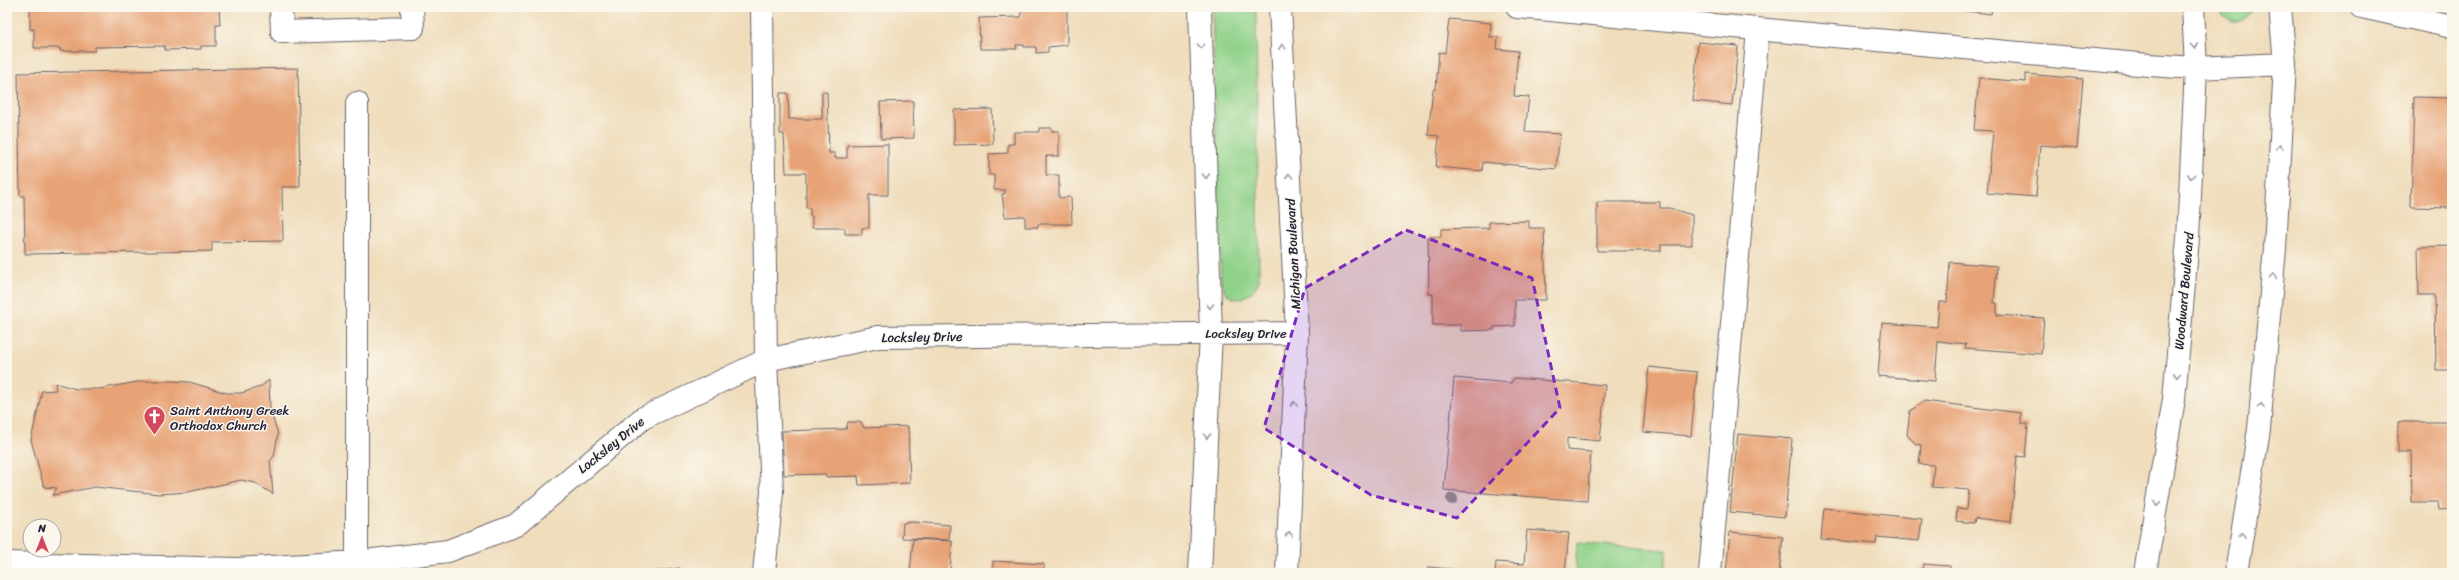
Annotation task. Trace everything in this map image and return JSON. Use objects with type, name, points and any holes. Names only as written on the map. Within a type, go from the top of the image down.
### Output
[{"type":"street","points":[[281,7],[282,32],[413,28],[412,7]]},
{"type":"street","points":[[762,7],[766,360],[772,492],[764,573]]},
{"type":"street","points":[[1200,7],[1211,333],[1200,573]]},
{"type":"street","name":"Michigan Boulevard","points":[[1280,7],[1297,333],[1287,573]]},
{"type":"street","points":[[1517,7],[1758,30],[2196,68],[2285,64]]},
{"type":"street","name":"Woodward Boulevard","points":[[2145,573],[2174,399],[2188,238],[2196,68],[2193,7]]},
{"type":"street","points":[[2236,573],[2259,429],[2275,248],[2285,64],[2280,7]]},
{"type":"street","points":[[2362,7],[2452,27]]},
{"type":"street","points":[[1710,573],[1758,30]]},
{"type":"street","points":[[357,103],[357,568]]},
{"type":"street","name":"Locksley Drive","points":[[7,563],[238,569],[357,568],[448,551],[516,524],[643,418],[766,360],[878,338],[1297,333]]},
{"type":"highlighted area","points":[[1406,230],[1532,278],[1560,408],[1457,518],[1371,495],[1264,428],[1305,288]]},
{"type":"green space","points":[[1212,7],[1256,7],[1259,281],[1257,286],[1250,294],[1240,299],[1231,297],[1226,293],[1221,281]]},
{"type":"green space","points":[[2219,7],[2255,7],[2242,21],[2232,21],[2222,16]]},
{"type":"green space","points":[[1577,543],[1667,550],[1665,573],[1575,573]]},
{"type":"building","points":[[30,7],[219,7],[220,25],[216,25],[216,46],[201,46],[201,49],[165,50],[165,46],[95,47],[95,51],[60,51],[60,48],[34,48],[34,29],[30,29]]},
{"type":"building","points":[[1021,7],[1067,8],[1067,45],[1048,47],[1048,52],[1036,53],[1036,47],[1024,47],[1024,45],[1016,45],[1017,49],[980,49],[979,18],[1021,17]]},
{"type":"building","points":[[1791,7],[1818,7],[1818,10]]},
{"type":"building","points":[[1933,7],[1992,7],[1991,14]]},
{"type":"building","points":[[1449,19],[1491,23],[1490,37],[1498,37],[1497,49],[1518,51],[1514,96],[1529,97],[1525,132],[1560,134],[1556,169],[1483,162],[1482,171],[1436,167],[1439,136],[1428,135],[1433,89],[1436,89],[1439,52],[1445,53]]},
{"type":"building","points":[[1698,42],[1738,46],[1732,105],[1693,101]]},
{"type":"building","points":[[298,68],[300,187],[282,187],[283,241],[212,242],[212,251],[25,254],[24,196],[20,196],[18,73]]},
{"type":"building","points":[[2026,74],[2083,79],[2077,148],[2040,145],[2036,197],[1987,193],[1993,131],[1974,130],[1979,78],[2026,82]]},
{"type":"building","points":[[822,92],[827,92],[829,153],[835,153],[835,158],[847,158],[847,145],[888,144],[888,195],[869,195],[869,228],[862,228],[862,234],[845,234],[845,228],[812,228],[810,208],[806,208],[806,173],[786,173],[784,134],[780,134],[780,93],[788,93],[789,119],[822,119]]},
{"type":"building","points":[[2414,97],[2452,98],[2452,208],[2411,207]]},
{"type":"building","points":[[913,101],[914,138],[881,139],[880,102]]},
{"type":"building","points":[[992,109],[993,144],[954,145],[954,110]]},
{"type":"building","points":[[1039,128],[1052,128],[1052,131],[1059,131],[1059,156],[1046,156],[1046,175],[1059,175],[1059,198],[1071,197],[1072,224],[1038,224],[1038,227],[1025,227],[1025,216],[1005,217],[1002,194],[1005,194],[1005,190],[994,190],[994,175],[989,175],[989,154],[1008,153],[1008,144],[1014,144],[1014,132],[1039,132]]},
{"type":"building","points":[[1597,202],[1660,202],[1660,208],[1669,208],[1692,215],[1692,245],[1661,245],[1661,251],[1597,251]]},
{"type":"building","points":[[1529,221],[1529,228],[1544,228],[1546,300],[1515,300],[1515,326],[1494,327],[1494,330],[1461,331],[1461,325],[1433,325],[1433,294],[1429,294],[1428,237],[1441,237],[1441,229],[1489,228],[1489,222]]},
{"type":"building","points":[[2452,246],[2452,370],[2436,370],[2435,295],[2419,295],[2418,247]]},
{"type":"building","points":[[1950,262],[1997,266],[1994,303],[1997,303],[1997,315],[2044,318],[2041,354],[1965,348],[1966,344],[1938,341],[1935,381],[1878,376],[1882,323],[1937,327],[1939,302],[1947,302]]},
{"type":"building","points":[[1649,367],[1697,372],[1691,436],[1643,432]]},
{"type":"building","points":[[1454,378],[1511,383],[1514,378],[1605,385],[1600,441],[1567,438],[1567,450],[1591,452],[1587,501],[1444,490]]},
{"type":"building","name":"Saint Anthony Greek Orthodox Church","points":[[269,380],[270,410],[278,434],[274,456],[270,461],[273,494],[255,483],[241,480],[188,492],[159,494],[95,487],[53,495],[57,488],[44,487],[31,440],[42,391],[56,390],[55,383],[76,389],[99,389],[143,381],[174,381],[189,382],[227,393],[241,393],[260,387]]},
{"type":"building","points":[[1924,401],[2021,413],[2021,423],[2028,424],[2025,457],[2017,456],[2011,522],[1975,518],[1974,523],[1956,521],[1957,508],[1967,509],[1969,490],[1932,487],[1934,465],[1919,464],[1921,445],[1916,444],[1907,435],[1910,411]]},
{"type":"building","points":[[848,422],[861,422],[864,428],[908,426],[910,483],[859,485],[858,476],[826,477],[826,474],[784,475],[782,431],[846,429]]},
{"type":"building","points":[[2398,422],[2452,422],[2452,509],[2439,510],[2438,502],[2412,502],[2411,452],[2398,452]]},
{"type":"building","points":[[1738,434],[1792,439],[1785,517],[1730,512]]},
{"type":"building","points":[[1824,508],[1922,519],[1919,541],[1877,537],[1876,544],[1821,539]]},
{"type":"building","points":[[913,522],[950,525],[949,540],[902,538],[903,523]]},
{"type":"building","points":[[1527,530],[1569,533],[1565,573],[1527,570],[1526,573],[1495,573],[1496,562],[1524,564]]},
{"type":"building","points":[[1730,532],[1783,537],[1779,573],[1726,573]]},
{"type":"building","points":[[913,539],[952,541],[950,573],[910,573]]},
{"type":"building","points":[[993,561],[1044,564],[1044,573],[993,573]]},
{"type":"building","points":[[1923,564],[1950,566],[1950,573],[1918,573],[1918,569],[1922,569]]},
{"type":"building","points":[[1428,567],[1483,572],[1483,573],[1428,573]]},
{"type":"building","points":[[680,568],[681,573],[652,573],[652,572]]},
{"type":"place","name":"Saint Anthony Greek Orthodox Church","points":[[155,436]]}]
